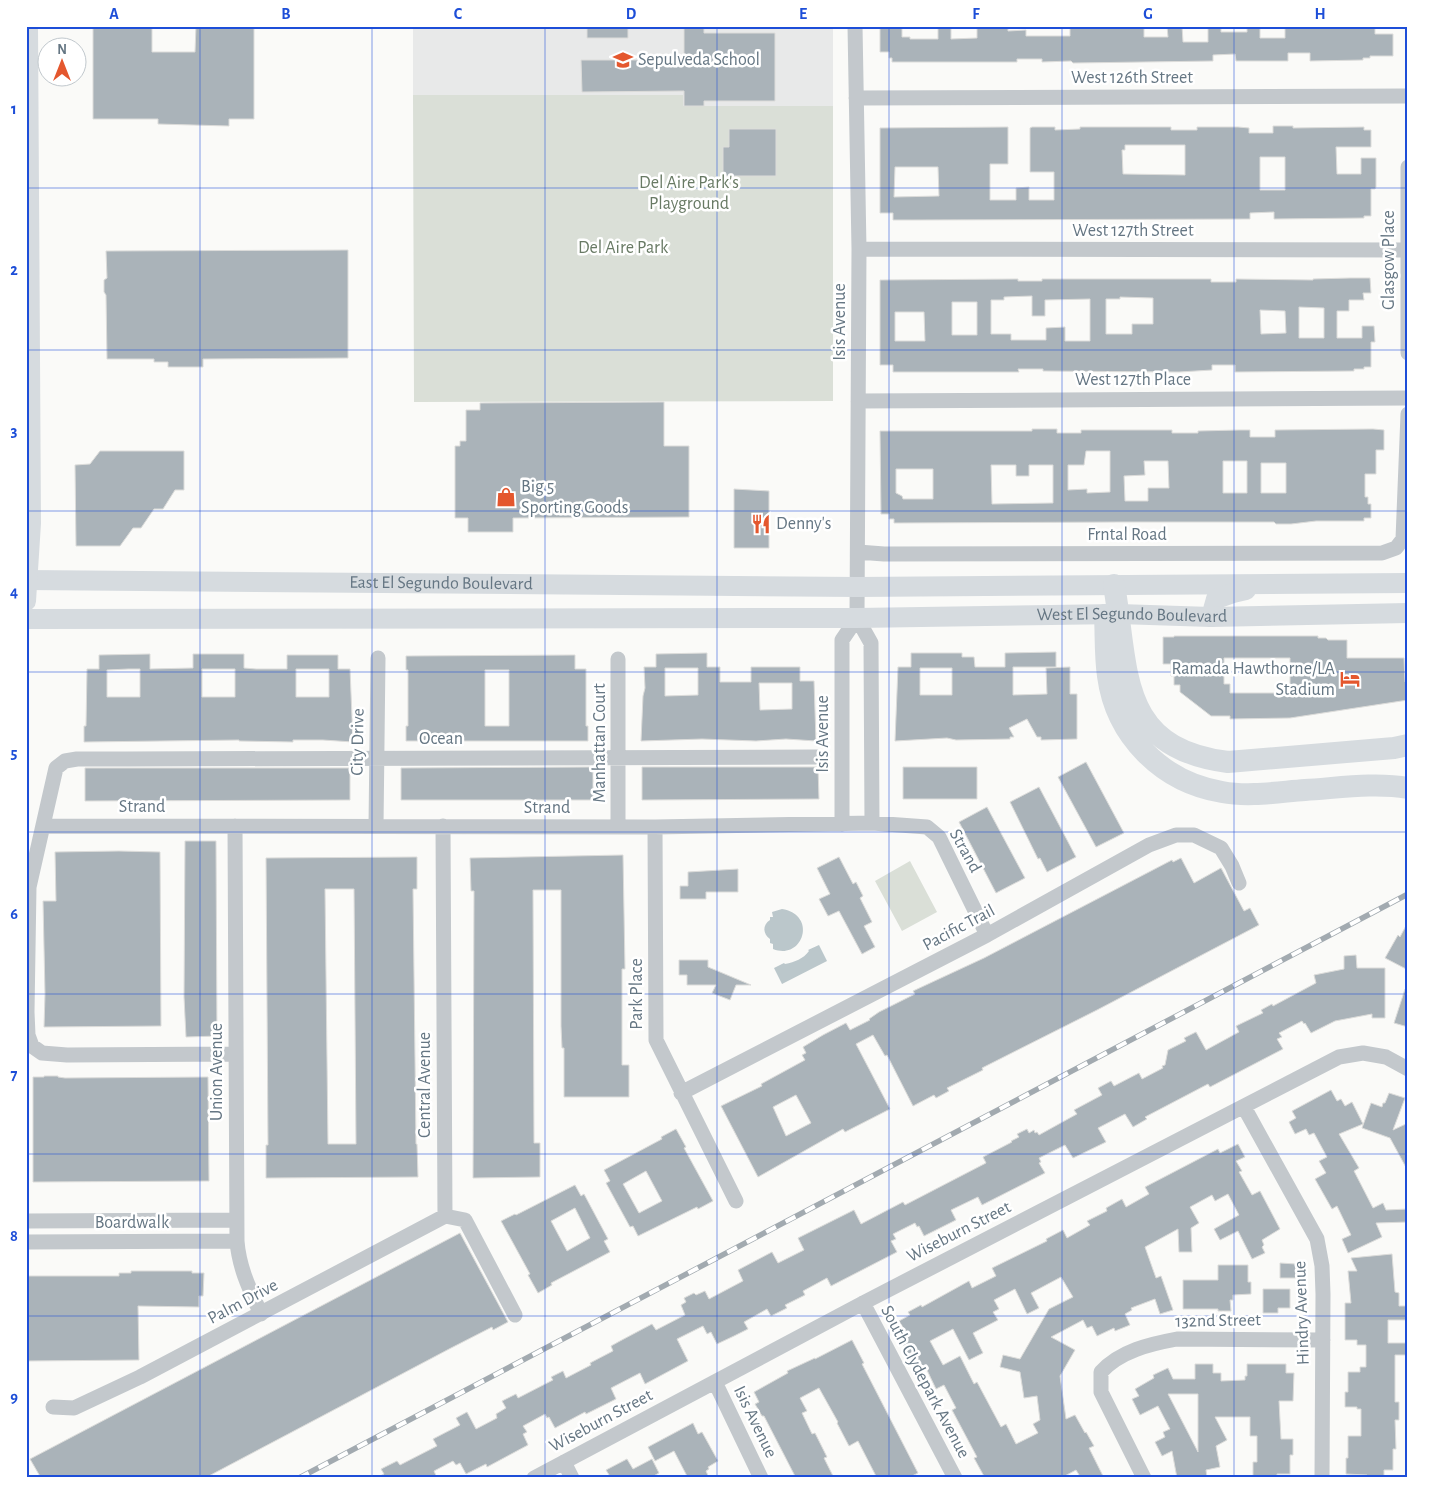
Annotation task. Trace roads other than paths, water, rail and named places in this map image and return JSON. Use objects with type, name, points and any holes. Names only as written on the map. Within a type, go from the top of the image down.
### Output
[{"type":"highway","points":[[1114,585],[1108,677],[1119,713],[1129,735],[1145,753],[1179,779],[1200,788],[1247,793],[1374,786],[1408,788]]},
{"type":"highway","points":[[1112,614],[1128,680],[1138,707],[1158,736],[1189,754],[1228,762],[1394,748],[1408,745]]},
{"type":"main road","points":[[26,601],[31,523],[28,26]]},
{"type":"main road","name":"East El Segundo Boulevard","points":[[27,580],[857,588]]},
{"type":"main road","name":"West El Segundo Boulevard","points":[[857,588],[1408,583]]},
{"type":"main road","points":[[1211,617],[1216,599],[1232,593],[1288,584]]},
{"type":"main road","name":"West El Segundo Boulevard","points":[[857,618],[1112,614],[1211,617],[1408,613]]},
{"type":"main road","name":"East El Segundo Boulevard","points":[[26,619],[857,618]]},
{"type":"street","name":"Isis Avenue","points":[[856,26],[859,249],[857,618],[871,643],[872,823]]},
{"type":"street","name":"West 126th Street","points":[[856,98],[1408,96]]},
{"type":"street","name":"Glasgow Place","points":[[1408,167],[1408,353]]},
{"type":"street","name":"West 127th Street","points":[[859,249],[1407,250]]},
{"type":"street","name":"West 127th Place","points":[[858,401],[1408,398]]},
{"type":"street","name":"Frntal Road","points":[[858,552],[884,554],[1382,553],[1396,548],[1403,539],[1405,528],[1408,414]]},
{"type":"street","name":"Isis Avenue","points":[[842,824],[842,640],[857,618]]},
{"type":"street","name":"City Drive","points":[[376,826],[378,658]]},
{"type":"street","name":"Manhattan Court","points":[[618,659],[618,827]]},
{"type":"street","name":"Ocean","points":[[43,826],[56,768],[65,761],[87,759],[818,757]]},
{"type":"street","name":"Strand","points":[[43,826],[655,827],[872,823],[927,827],[940,837],[987,935]]},
{"type":"street","points":[[43,826],[27,903],[27,1019],[28,1035],[32,1046],[42,1053],[67,1055],[236,1054]]},
{"type":"street","name":"Union Avenue","points":[[235,826],[237,1241],[241,1270],[261,1314]]},
{"type":"street","name":"Central Avenue","points":[[443,826],[445,1216]]},
{"type":"street","name":"Park Place","points":[[655,827],[656,1040],[736,1201]]},
{"type":"street","name":"Pacific Trail","points":[[682,1093],[987,935],[1149,845],[1176,835],[1194,835],[1221,848],[1240,883]]},
{"type":"street","name":"Wiseburn Street","points":[[534,1478],[863,1303],[1339,1057],[1363,1053],[1386,1057],[1408,1069]]},
{"type":"street","name":"Hindry Avenue","points":[[1244,1107],[1316,1239],[1322,1266],[1322,1478]]},
{"type":"street","points":[[445,1216],[465,1220],[515,1316]]},
{"type":"street","name":"Palm Drive","points":[[53,1407],[74,1408],[140,1377],[445,1216]]},
{"type":"street","name":"Boardwalk","points":[[26,1220],[237,1220]]},
{"type":"street","name":"Boardwalk","points":[[26,1242],[237,1241]]},
{"type":"street","name":"South Clydepark Avenue","points":[[863,1303],[955,1478]]},
{"type":"street","name":"132nd Street","points":[[1144,1478],[1101,1392],[1101,1372],[1108,1364],[1126,1353],[1156,1343],[1177,1339],[1323,1340]]},
{"type":"street","name":"Isis Avenue","points":[[715,1382],[761,1478]]},
{"type":"street","points":[[564,1462],[572,1478]]},
{"type":"railway","points":[[299,1478],[1408,894]]},
{"type":"place","name":"Sepulveda School","points":[[623,60]]},
{"type":"place","name":"Big 5 Sporting Goods","points":[[506,497]]},
{"type":"place","name":"Denny's","points":[[761,524]]},
{"type":"place","name":"Ramada Hawthorne/LA Stadium","points":[[1350,679]]},
{"type":"park label","name":"Del Aire Park's Playground","points":[[689,193]]},
{"type":"park label","name":"Del Aire Park","points":[[623,248]]}]
